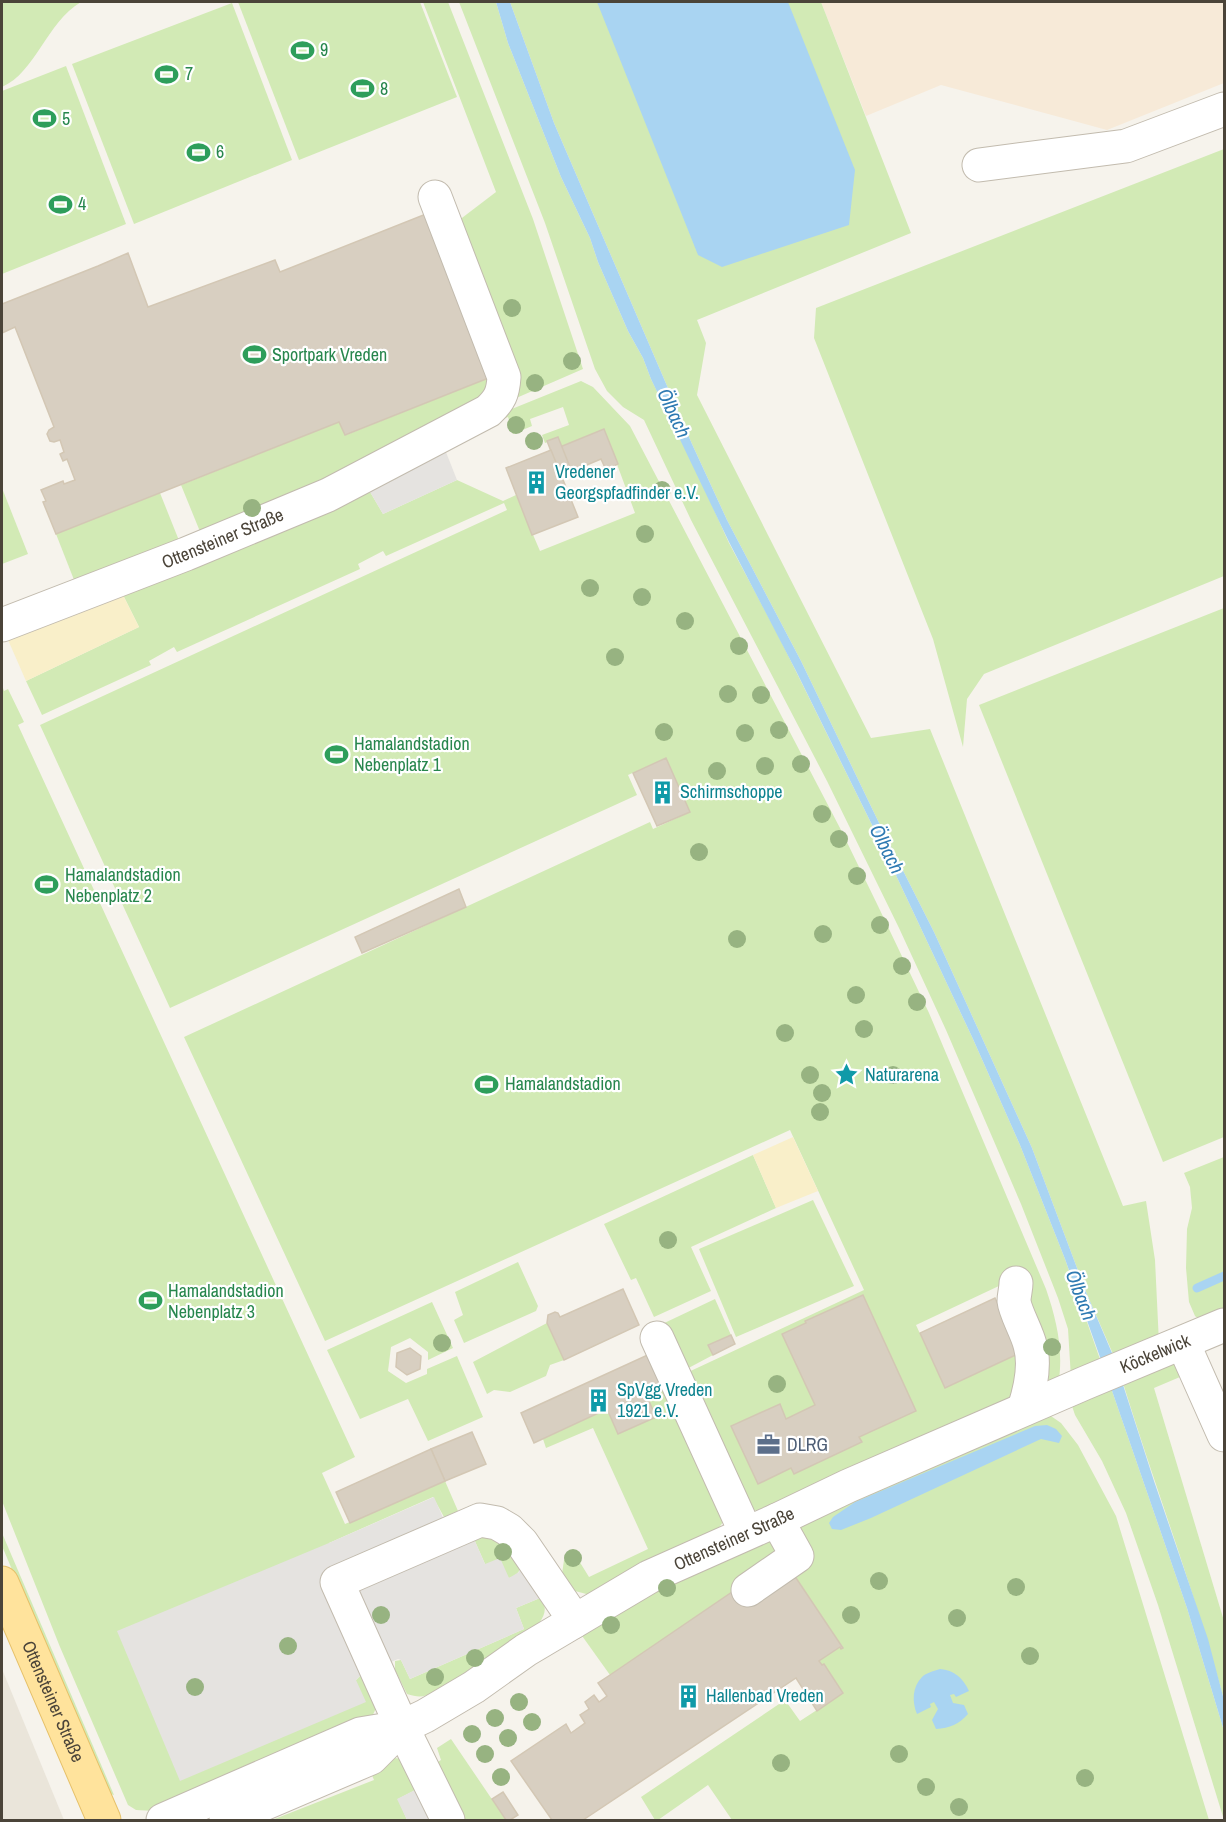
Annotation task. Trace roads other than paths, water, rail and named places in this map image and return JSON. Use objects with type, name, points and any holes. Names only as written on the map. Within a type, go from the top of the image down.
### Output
[{"type":"main road","name":"Ottensteiner Straße","points":[[2,1583],[104,1821]]},
{"type":"street","points":[[979,165],[1126,146],[1224,109]]},
{"type":"street","name":"Ottensteiner Straße","points":[[2,625],[186,554],[327,495],[488,411],[498,402],[503,391],[504,377],[435,197]]},
{"type":"street","points":[[1017,1283],[1014,1303],[1026,1330],[1032,1358],[1032,1372],[1024,1409]]},
{"type":"street","name":"Köckelwick","points":[[1085,1383],[1224,1325]]},
{"type":"street","points":[[657,1338],[746,1533]]},
{"type":"street","points":[[1183,1342],[1224,1435]]},
{"type":"street","name":"Ottensteiner Straße","points":[[163,1821],[360,1734],[402,1727],[474,1687],[526,1650],[649,1577],[848,1486],[1085,1383]]},
{"type":"street","points":[[448,1821],[402,1727],[337,1582],[462,1527],[480,1520],[488,1521],[509,1530],[522,1543],[567,1609],[573,1622]]},
{"type":"street","points":[[748,1590],[797,1556],[777,1520]]},
{"type":"street","name":"Ottensteiner Straße","points":[[226,1821],[370,1758],[402,1727]]},
{"type":"water","name":"Ölbach","points":[[496,2],[510,2],[554,123],[692,444],[727,520],[801,661],[934,932],[1032,1148],[1086,1292],[1115,1360],[1208,1639],[1224,1700],[1224,1731],[1187,1608],[1110,1385],[1065,1259],[1020,1145],[878,837],[729,542],[643,358],[628,331],[590,238],[561,177],[508,43]]},
{"type":"water","points":[[597,2],[788,2],[855,170],[849,225],[722,267],[698,255]]},
{"type":"water","points":[[1047,1425],[1056,1429],[1062,1436],[1059,1443],[1041,1439],[841,1530],[832,1529],[829,1523],[833,1517],[855,1502],[1035,1426]]},
{"type":"water","points":[[940,1669],[954,1673],[967,1686],[969,1691],[956,1697],[954,1694],[950,1695],[953,1703],[964,1705],[968,1714],[954,1725],[936,1729],[932,1720],[938,1709],[934,1702],[930,1704],[931,1707],[917,1714],[914,1695],[916,1685],[922,1677]]},
{"type":"waterway","points":[[1197,1288],[1224,1276]]},
{"type":"place","name":"9","points":[[302,50]]},
{"type":"place","name":"7","points":[[167,74]]},
{"type":"place","name":"8","points":[[362,89]]},
{"type":"place","name":"5","points":[[44,119]]},
{"type":"place","name":"6","points":[[198,152]]},
{"type":"place","name":"4","points":[[60,204]]},
{"type":"place","name":"Sportpark Vreden","points":[[254,355]]},
{"type":"place","name":"Vredener Georgspfadfinder e.V.","points":[[537,482]]},
{"type":"place","name":"Hamalandstadion Nebenplatz 1","points":[[336,754]]},
{"type":"place","name":"Schirmschoppe","points":[[662,792]]},
{"type":"place","name":"Hamalandstadion Nebenplatz 2","points":[[47,885]]},
{"type":"place","name":"Naturarena","points":[[847,1075]]},
{"type":"place","name":"Hamalandstadion","points":[[487,1084]]},
{"type":"place","name":"Hamalandstadion Nebenplatz 3","points":[[150,1301]]},
{"type":"place","name":"SpVgg Vreden 1921 e.V.","points":[[599,1400]]},
{"type":"place","name":"DLRG","points":[[769,1445]]},
{"type":"place","name":"Hallenbad Vreden","points":[[688,1696]]}]
